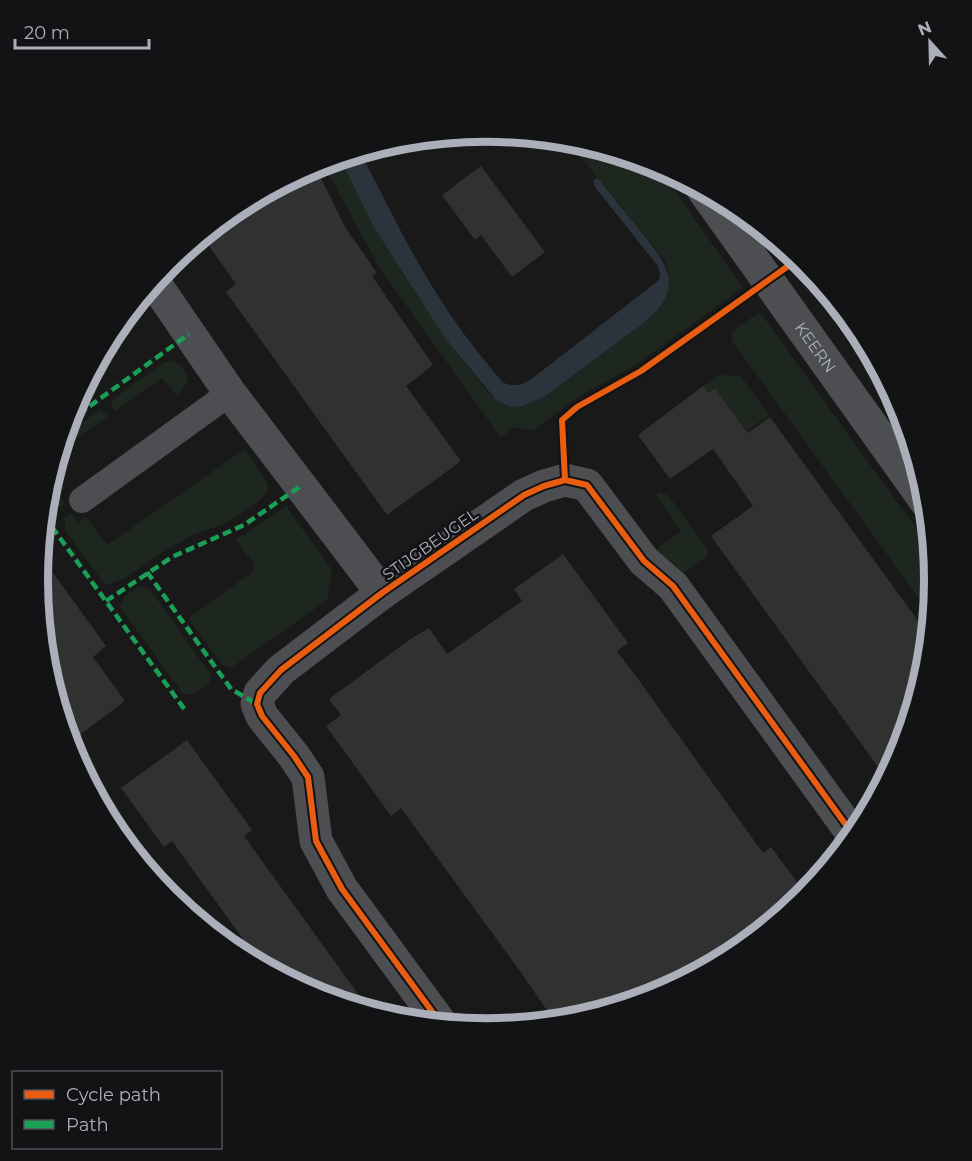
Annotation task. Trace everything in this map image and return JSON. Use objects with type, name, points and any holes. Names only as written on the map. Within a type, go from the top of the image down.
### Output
[{"type":"street","name":"KEERN","points":[[739,223],[913,482]]},
{"type":"street","name":"STIJGBEUGEL","points":[[159,290],[230,393],[382,594]]},
{"type":"street","name":"STIJGBEUGEL","points":[[435,1016],[342,889],[316,841],[308,777],[262,716],[257,704],[260,693],[281,670],[382,594],[524,495],[566,480],[587,485],[644,561],[673,586],[848,827]]},
{"type":"lane","points":[[82,500],[230,393]]},
{"type":"shaded area","points":[[583,154],[599,157],[670,183],[743,288],[637,364],[577,398],[533,431],[513,427],[501,438],[379,267],[328,172],[344,166],[373,226],[445,338],[491,396],[523,406],[544,397],[645,322],[658,309],[668,286],[664,259],[580,156]]},
{"type":"shaded area","points":[[364,160],[432,287],[457,325],[502,382],[509,385],[529,381],[659,280],[660,273],[657,265],[595,187],[593,180],[598,178],[649,241],[664,264],[669,286],[666,297],[658,309],[645,322],[544,397],[523,406],[511,407],[497,401],[445,338],[373,226],[344,166]]},
{"type":"shaded area","points":[[760,312],[921,536],[923,604],[732,341],[732,331]]},
{"type":"shaded area","points":[[171,361],[183,368],[188,381],[177,396],[162,378],[115,411],[111,406],[112,400],[163,363]]},
{"type":"shaded area","points":[[719,375],[741,376],[769,415],[747,431],[715,388],[709,393],[703,386]]},
{"type":"shaded area","points":[[99,410],[108,416],[70,443],[76,428]]},
{"type":"shaded area","points":[[245,449],[268,484],[268,491],[260,500],[238,516],[193,535],[163,552],[125,578],[105,585],[65,530],[65,517],[71,513],[78,522],[86,517],[107,545]]},
{"type":"shaded area","points":[[59,481],[64,488],[58,494],[65,504],[54,507]]},
{"type":"shaded area","points":[[659,492],[669,496],[708,550],[707,556],[683,573],[674,563],[654,551],[681,531],[656,495]]},
{"type":"shaded area","points":[[286,506],[332,570],[327,600],[231,668],[222,665],[188,618],[254,571],[253,563],[236,540]]},
{"type":"shaded area","points":[[139,586],[150,589],[211,675],[209,684],[194,694],[183,694],[120,607],[124,597]]},
{"type":"building","points":[[481,166],[545,252],[512,277],[481,235],[475,240],[442,195]]},
{"type":"building","points":[[320,175],[345,227],[377,273],[372,276],[433,365],[406,386],[461,461],[387,515],[226,292],[236,284],[207,243],[267,201]]},
{"type":"building","points":[[703,386],[709,393],[715,388],[748,433],[770,417],[921,625],[916,666],[909,694],[891,748],[881,771],[711,536],[753,506],[713,449],[670,479],[638,435]]},
{"type":"building","points":[[563,554],[628,643],[617,651],[763,853],[771,847],[800,886],[753,928],[705,960],[680,973],[654,985],[599,1004],[549,1014],[401,808],[391,816],[326,726],[341,715],[329,699],[409,640],[429,628],[447,654],[522,601],[514,589]]},
{"type":"building","points":[[48,567],[106,646],[93,657],[125,701],[77,737],[56,666],[49,609]]},
{"type":"building","points":[[187,740],[252,830],[244,836],[363,1001],[318,985],[251,950],[172,841],[164,847],[121,788]]},
{"type":"marked path","points":[[81,412],[189,334]]},
{"type":"marked path","points":[[106,601],[172,557],[244,525],[301,486]]},
{"type":"marked path","points":[[52,527],[185,710]]},
{"type":"marked path","points":[[147,572],[231,689],[257,704]]},
{"type":"cycle path","points":[[565,480],[562,420],[577,407],[641,371],[790,265]]},
{"type":"cycle path","points":[[435,1016],[342,889],[316,841],[308,777],[262,716],[257,704],[260,693],[281,670],[382,593],[524,495],[565,480],[587,485],[644,561],[673,586],[848,827]]}]
